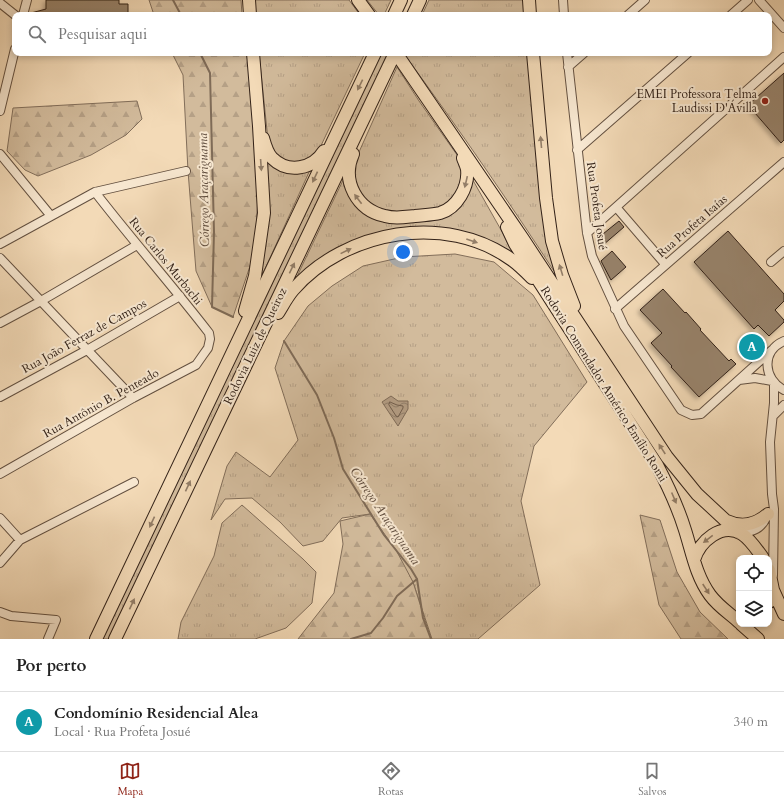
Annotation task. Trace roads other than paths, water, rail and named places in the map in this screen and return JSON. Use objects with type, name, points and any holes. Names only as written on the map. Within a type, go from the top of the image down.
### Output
[{"type":"highway","points":[[249,0],[250,12]]},
{"type":"highway","points":[[358,0],[367,12]]},
{"type":"highway","points":[[395,12],[401,0]]},
{"type":"highway","points":[[414,12],[420,0]]},
{"type":"highway","points":[[529,0],[530,12]]},
{"type":"highway","points":[[185,452],[246,309],[255,276],[264,213],[253,56]]},
{"type":"highway","name":"Rodovia Luiz de Queiroz","points":[[96,639],[374,56]]},
{"type":"highway","name":"Rodovia Luiz de Queiroz","points":[[115,639],[390,64],[398,56]]},
{"type":"highway","name":"Rodovia Comendador Américo Emílio Romi","points":[[398,56],[586,332],[666,457],[697,494],[756,548],[761,555]]},
{"type":"highway","points":[[533,56],[546,198],[552,241],[571,299],[586,332]]},
{"type":"highway","points":[[390,64],[350,159],[348,169],[348,179],[351,188],[361,203],[368,210],[386,217],[397,218],[429,215],[441,213],[459,199],[465,188],[467,168],[463,157],[436,110]]},
{"type":"highway","points":[[259,126],[265,146],[272,158],[286,167],[297,168],[312,163],[322,154],[344,117]]},
{"type":"highway","name":"Rodovia Comendador Américo Emílio Romi","points":[[487,187],[516,244],[657,465],[675,500],[700,578],[718,605],[734,614]]},
{"type":"highway","points":[[229,400],[274,320],[293,290],[317,268],[334,256],[374,239],[419,233],[442,234],[472,241],[494,249],[513,260],[550,298]]},
{"type":"highway","points":[[725,520],[738,525],[744,525],[757,522],[768,514]]},
{"type":"highway","points":[[694,560],[700,546],[710,536],[717,533],[737,532]]},
{"type":"highway","points":[[772,583],[784,614]]},
{"type":"highway","points":[[772,591],[773,587]]},
{"type":"highway","name":"Rodovia Comendador Américo Emílio Romi","points":[[744,627],[758,639]]},
{"type":"street","points":[[24,12],[27,0]]},
{"type":"street","points":[[563,0],[564,12]]},
{"type":"street","points":[[631,12],[645,0]]},
{"type":"street","points":[[734,12],[748,0]]},
{"type":"street","points":[[759,0],[770,12]]},
{"type":"street","points":[[0,3],[12,13]]},
{"type":"street","points":[[772,15],[784,28]]},
{"type":"street","points":[[0,111],[2,92],[13,56]]},
{"type":"street","name":"Rua Profeta Josué","points":[[567,56],[587,233],[592,256],[624,326],[681,410],[692,415],[701,414],[739,380],[754,364],[784,340]]},
{"type":"street","points":[[568,67],[581,56]]},
{"type":"street","points":[[577,150],[685,56]]},
{"type":"street","points":[[587,233],[784,57]]},
{"type":"street","points":[[0,154],[51,216]]},
{"type":"street","name":"Rua Profeta Isaías","points":[[615,308],[784,162]]},
{"type":"street","points":[[0,244],[95,192],[186,171]]},
{"type":"street","name":"Rua Carlos Murbachi","points":[[95,192],[209,333],[210,339],[208,348]]},
{"type":"street","points":[[616,207],[665,264]]},
{"type":"street","points":[[0,323],[137,245]]},
{"type":"street","points":[[771,262],[784,251]]},
{"type":"street","points":[[0,258],[133,398]]},
{"type":"street","name":"Rua João Ferraz de Campos","points":[[0,397],[87,350],[180,296]]},
{"type":"street","name":"Rua Antônio B. Penteado","points":[[0,474],[133,398],[196,365],[208,348]]},
{"type":"street","points":[[772,350],[769,356],[767,369],[773,382],[773,416],[770,442],[774,509],[773,587]]},
{"type":"street","points":[[739,380],[755,378],[773,382],[784,390]]},
{"type":"street","points":[[773,416],[784,405]]},
{"type":"street","points":[[0,563],[20,540],[134,482]]},
{"type":"street","points":[[737,532],[755,531],[762,524],[768,514],[772,494]]},
{"type":"street","points":[[0,518],[20,540]]},
{"type":"street","points":[[1,616],[56,620],[48,639]]},
{"type":"water","points":[[391,396],[398,401],[408,401],[408,409],[398,426],[382,402]]},
{"type":"waterway","name":"Córrego Araçariguama","points":[[173,0],[179,12]]},
{"type":"waterway","name":"Córrego Araçariguama","points":[[202,56],[210,73],[214,232],[212,307],[233,317]]},
{"type":"waterway","name":"Córrego Araçariguama","points":[[284,341],[317,395],[334,438],[343,469],[384,535],[411,569],[417,579],[423,618],[431,639]]},
{"type":"waterway","points":[[351,639],[371,633],[397,596],[417,579]]},
{"type":"place","name":"EMEI Professora Telma Laudissi D'Ávilla","points":[[765,101]]},
{"type":"place","name":"Condomínio Residencial Alea","points":[[752,347]]}]
